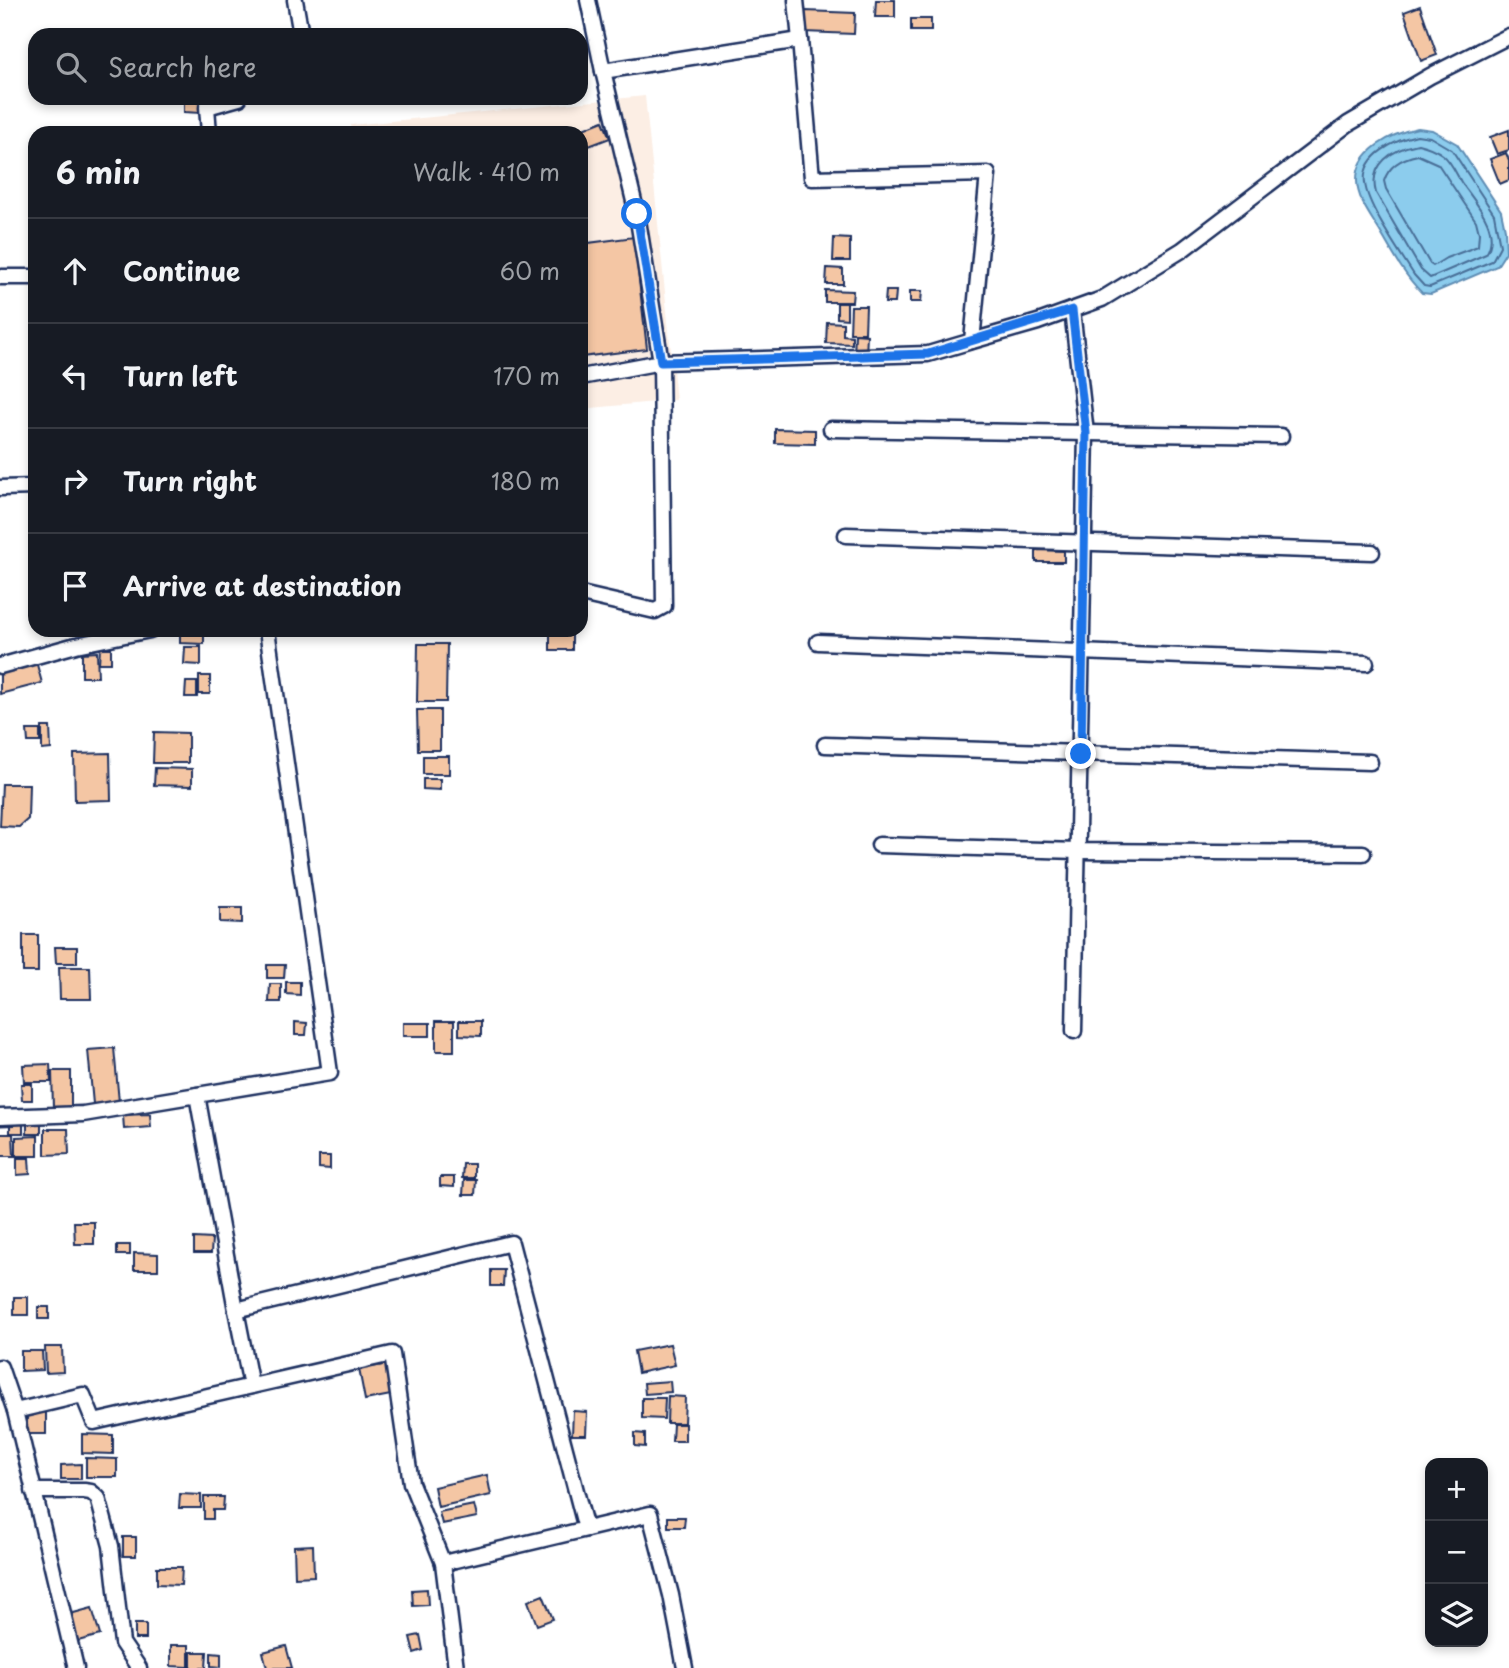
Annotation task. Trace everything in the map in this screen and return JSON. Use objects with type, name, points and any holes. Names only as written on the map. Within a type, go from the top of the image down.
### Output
[{"type":"street","points":[[295,0],[301,28]]},
{"type":"street","points":[[588,0],[637,214],[661,362],[664,606],[655,611],[588,596]]},
{"type":"street","points":[[796,0],[812,178],[988,174],[972,341]]},
{"type":"street","points":[[588,376],[661,362],[928,354],[1102,299],[1182,250],[1348,124],[1430,76],[1509,36]]},
{"type":"street","points":[[603,71],[800,40]]},
{"type":"street","points":[[208,126],[207,107],[214,105]]},
{"type":"street","points":[[0,277],[28,277]]},
{"type":"street","points":[[1072,310],[1086,433],[1074,1031]]},
{"type":"street","points":[[831,429],[1281,436]]},
{"type":"street","points":[[0,488],[28,487]]},
{"type":"street","points":[[846,535],[1372,552]]},
{"type":"street","points":[[0,666],[115,637]]},
{"type":"street","points":[[0,1117],[83,1114],[330,1073],[268,637]]},
{"type":"street","points":[[818,642],[1366,663]]},
{"type":"street","points":[[825,745],[1370,762]]},
{"type":"street","points":[[880,845],[1078,851],[1363,853]]},
{"type":"street","points":[[197,1095],[251,1386]]},
{"type":"street","points":[[236,1310],[511,1243],[586,1529]]},
{"type":"street","points":[[16,1411],[83,1395],[94,1422],[393,1354],[411,1483],[443,1563],[456,1668]]},
{"type":"street","points":[[0,1367],[16,1411],[76,1668]]},
{"type":"street","points":[[33,1491],[84,1491],[91,1492],[98,1498],[111,1546],[122,1643],[139,1668]]},
{"type":"street","points":[[443,1563],[649,1514],[685,1668]]},
{"type":"shaded area","points":[[645,96],[676,400],[588,408],[588,126],[351,125],[554,105],[588,105],[588,102]]},
{"type":"water","points":[[1418,128],[1432,130],[1457,144],[1501,211],[1505,230],[1506,252],[1497,266],[1431,294],[1422,293],[1400,265],[1363,202],[1357,181],[1358,170],[1369,152],[1387,139]]},
{"type":"building","points":[[876,0],[895,0],[895,17],[875,17]]},
{"type":"building","points":[[1420,6],[1437,55],[1421,61],[1404,12]]},
{"type":"building","points":[[805,11],[855,13],[854,34],[804,32]]},
{"type":"building","points":[[911,19],[931,19],[931,31],[911,31]]},
{"type":"building","points":[[184,105],[201,105],[201,113],[184,112]]},
{"type":"building","points":[[603,121],[610,138],[588,146],[588,127]]},
{"type":"building","points":[[1509,130],[1509,150],[1497,154],[1490,137]]},
{"type":"building","points":[[1506,153],[1509,160],[1509,180],[1500,184],[1490,159]]},
{"type":"building","points":[[634,237],[647,349],[588,356],[588,243]]},
{"type":"building","points":[[834,238],[850,239],[850,261],[833,261]]},
{"type":"building","points":[[827,268],[843,269],[843,284],[826,284]]},
{"type":"building","points":[[825,290],[853,291],[852,302],[825,302]]},
{"type":"building","points":[[886,291],[896,291],[895,303],[885,303]]},
{"type":"building","points":[[910,291],[922,291],[921,302],[910,302]]},
{"type":"building","points":[[837,303],[847,303],[847,319],[837,318]]},
{"type":"building","points":[[851,306],[866,306],[865,333],[850,333]]},
{"type":"building","points":[[827,322],[843,323],[843,335],[852,336],[852,344],[826,343]]},
{"type":"building","points":[[855,334],[867,335],[866,356],[854,356]]},
{"type":"building","points":[[775,429],[815,430],[815,444],[775,443]]},
{"type":"building","points":[[1036,550],[1064,551],[1064,562],[1036,562]]},
{"type":"building","points":[[180,637],[204,637],[204,644],[180,643]]},
{"type":"building","points":[[550,637],[572,637],[572,650],[550,650]]},
{"type":"building","points":[[418,644],[447,644],[446,702],[417,702]]},
{"type":"building","points":[[185,647],[201,647],[201,665],[184,664]]},
{"type":"building","points":[[100,648],[111,648],[111,663],[99,663]]},
{"type":"building","points":[[97,652],[98,677],[82,677],[82,653]]},
{"type":"building","points":[[36,661],[42,683],[0,694],[0,671]]},
{"type":"building","points":[[199,676],[210,676],[210,694],[199,694]]},
{"type":"building","points":[[186,682],[197,682],[197,697],[185,697]]},
{"type":"building","points":[[417,710],[440,710],[440,750],[418,750]]},
{"type":"building","points":[[42,727],[50,727],[51,749],[42,750]]},
{"type":"building","points":[[27,730],[40,730],[40,742],[28,742]]},
{"type":"building","points":[[154,732],[188,733],[188,763],[153,763]]},
{"type":"building","points":[[110,753],[111,800],[75,801],[74,754]]},
{"type":"building","points":[[423,756],[449,756],[449,774],[423,774]]},
{"type":"building","points":[[155,768],[192,769],[192,786],[154,785]]},
{"type":"building","points":[[423,779],[440,779],[440,790],[423,789]]},
{"type":"building","points":[[2,784],[29,784],[28,819],[19,827],[0,826]]},
{"type":"building","points":[[220,908],[242,908],[242,923],[220,922]]},
{"type":"building","points":[[23,935],[38,935],[38,972],[23,972]]},
{"type":"building","points":[[55,947],[77,947],[77,963],[56,963]]},
{"type":"building","points":[[267,965],[285,965],[284,978],[267,978]]},
{"type":"building","points":[[59,967],[90,967],[91,999],[60,999]]},
{"type":"building","points":[[286,982],[300,982],[300,995],[286,994]]},
{"type":"building","points":[[270,984],[281,984],[281,1002],[269,1002]]},
{"type":"building","points":[[436,1021],[454,1021],[454,1051],[436,1051]]},
{"type":"building","points":[[459,1021],[481,1021],[481,1036],[459,1035]]},
{"type":"building","points":[[295,1022],[307,1023],[306,1035],[295,1035]]},
{"type":"building","points":[[403,1023],[430,1023],[430,1036],[403,1036]]},
{"type":"building","points":[[114,1048],[119,1102],[93,1104],[88,1050]]},
{"type":"building","points":[[50,1064],[51,1082],[24,1082],[23,1065]]},
{"type":"building","points":[[52,1071],[71,1071],[71,1108],[53,1108]]},
{"type":"building","points":[[21,1084],[32,1084],[32,1100],[22,1100]]},
{"type":"building","points":[[150,1114],[151,1127],[124,1129],[123,1115]]},
{"type":"building","points":[[41,1122],[41,1134],[27,1134],[27,1123]]},
{"type":"building","points":[[10,1123],[23,1123],[23,1133],[10,1133]]},
{"type":"building","points":[[45,1129],[68,1129],[69,1154],[45,1155]]},
{"type":"building","points":[[0,1134],[13,1134],[14,1156],[0,1156]]},
{"type":"building","points":[[38,1136],[38,1156],[16,1156],[16,1137]]},
{"type":"building","points":[[319,1156],[330,1156],[330,1169],[319,1168]]},
{"type":"building","points":[[17,1158],[29,1158],[30,1174],[17,1175]]},
{"type":"building","points":[[463,1164],[474,1164],[474,1178],[462,1178]]},
{"type":"building","points":[[440,1177],[454,1177],[454,1187],[440,1186]]},
{"type":"building","points":[[464,1180],[476,1180],[475,1195],[463,1195]]},
{"type":"building","points":[[74,1222],[94,1222],[94,1244],[75,1244]]},
{"type":"building","points":[[194,1238],[212,1239],[211,1253],[194,1253]]},
{"type":"building","points":[[117,1245],[130,1245],[130,1255],[117,1255]]},
{"type":"building","points":[[134,1253],[158,1254],[158,1270],[134,1270]]},
{"type":"building","points":[[491,1270],[504,1270],[503,1286],[491,1286]]},
{"type":"building","points":[[14,1297],[28,1297],[28,1315],[14,1315]]},
{"type":"building","points":[[38,1307],[49,1307],[49,1319],[38,1319]]},
{"type":"building","points":[[670,1344],[675,1365],[638,1373],[634,1351]]},
{"type":"building","points":[[45,1347],[62,1347],[63,1372],[46,1373]]},
{"type":"building","points":[[21,1351],[42,1351],[43,1370],[21,1371]]},
{"type":"building","points":[[401,1362],[406,1392],[365,1400],[359,1369]]},
{"type":"building","points":[[670,1381],[671,1392],[645,1394],[644,1383]]},
{"type":"building","points":[[668,1396],[685,1397],[684,1423],[667,1423]]},
{"type":"building","points":[[642,1398],[665,1398],[664,1419],[642,1418]]},
{"type":"building","points":[[573,1411],[587,1412],[586,1435],[572,1435]]},
{"type":"building","points":[[27,1412],[46,1412],[46,1434],[27,1434]]},
{"type":"building","points":[[673,1424],[685,1424],[685,1441],[672,1441]]},
{"type":"building","points":[[635,1433],[645,1434],[645,1447],[635,1446]]},
{"type":"building","points":[[82,1434],[113,1435],[113,1454],[82,1453]]},
{"type":"building","points":[[86,1458],[117,1459],[117,1477],[86,1477]]},
{"type":"building","points":[[81,1464],[81,1479],[61,1479],[61,1465]]},
{"type":"building","points":[[487,1475],[491,1495],[438,1507],[434,1487]]},
{"type":"building","points":[[180,1494],[201,1495],[201,1508],[179,1508]]},
{"type":"building","points":[[204,1497],[224,1497],[223,1510],[213,1510],[213,1519],[204,1519]]},
{"type":"building","points":[[474,1505],[477,1517],[442,1524],[439,1512]]},
{"type":"building","points":[[668,1517],[685,1517],[684,1527],[668,1527]]},
{"type":"building","points":[[123,1537],[136,1537],[136,1556],[123,1556]]},
{"type":"building","points":[[313,1545],[314,1576],[295,1577],[294,1546]]},
{"type":"building","points":[[157,1567],[182,1567],[181,1585],[157,1584]]},
{"type":"building","points":[[427,1589],[428,1605],[413,1606],[412,1590]]},
{"type":"building","points":[[543,1595],[553,1619],[537,1625],[528,1601]]},
{"type":"building","points":[[92,1608],[100,1635],[78,1641],[70,1614]]},
{"type":"building","points":[[135,1624],[146,1624],[146,1639],[135,1639]]},
{"type":"building","points":[[420,1635],[423,1650],[414,1653],[410,1637]]},
{"type":"building","points":[[171,1645],[189,1645],[189,1667],[171,1666]]},
{"type":"building","points":[[286,1646],[292,1668],[267,1668],[263,1652]]},
{"type":"building","points":[[191,1652],[207,1652],[206,1668],[191,1668]]},
{"type":"building","points":[[211,1653],[221,1654],[221,1667],[211,1666]]},
{"type":"route","points":[[637,214],[661,362],[928,354],[1072,310],[1086,433],[1081,754]]}]
